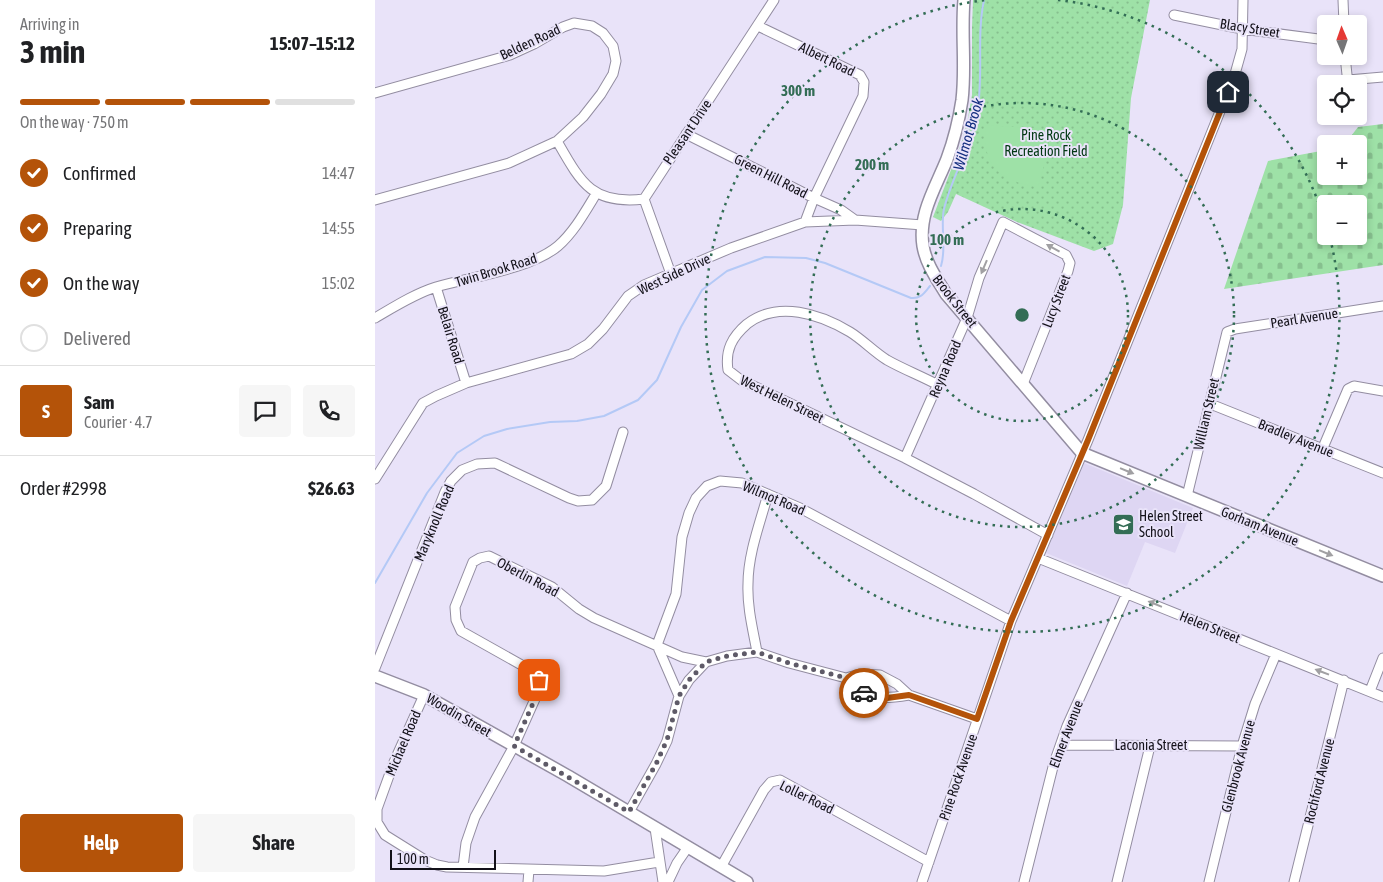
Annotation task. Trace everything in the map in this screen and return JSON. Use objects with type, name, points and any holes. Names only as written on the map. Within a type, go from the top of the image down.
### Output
[{"type":"main road","name":"Brook Street","points":[[964,0],[962,98],[959,118],[947,159],[928,204],[923,225],[923,247],[931,270],[946,294],[1082,453]]},
{"type":"main road","name":"Gorham Avenue","points":[[1082,453],[1383,576]]},
{"type":"main road","name":"Woodin Street","points":[[375,676],[425,695],[747,882]]},
{"type":"street","name":"Pleasant Drive","points":[[644,199],[774,0]]},
{"type":"street","name":"Pine Rock Avenue","points":[[922,882],[1011,621],[1137,321],[1235,74],[1240,60],[1243,0]]},
{"type":"street","points":[[1343,0],[1344,15]]},
{"type":"street","name":"Blacy Street","points":[[1174,15],[1242,29],[1317,39]]},
{"type":"street","name":"Belden Road","points":[[375,93],[510,55],[574,23],[592,26],[603,34],[613,46],[615,61],[613,74],[601,94],[583,117],[557,142],[509,162],[375,200]]},
{"type":"street","name":"Albert Road","points":[[758,26],[860,75],[864,82],[863,96],[814,198],[805,222]]},
{"type":"street","points":[[1367,79],[1383,77]]},
{"type":"street","name":"Green Hill Road","points":[[686,134],[841,210],[855,220]]},
{"type":"street","points":[[557,142],[584,182],[596,194],[609,199],[628,201],[644,199],[671,274]]},
{"type":"street","name":"Twin Brook Road","points":[[375,318],[401,302],[435,287],[539,259],[558,246],[570,233],[596,194]]},
{"type":"street","name":"West Side Drive","points":[[375,479],[423,403],[466,384],[571,354],[588,344],[603,329],[628,296],[644,285],[731,248],[805,222],[855,220],[923,225]]},
{"type":"street","name":"Reyna Road","points":[[905,458],[967,318],[979,278],[1003,222]]},
{"type":"street","name":"Lucy Street","points":[[1003,222],[1066,255],[1070,263],[1023,384]]},
{"type":"street","name":"Belair Road","points":[[435,287],[466,384]]},
{"type":"street","name":"Pearl Avenue","points":[[1227,332],[1235,329],[1383,306]]},
{"type":"street","name":"West Helen Street","points":[[938,385],[885,359],[851,333],[826,319],[805,312],[781,311],[755,318],[739,330],[729,344],[726,359],[728,370],[741,380],[905,458],[1048,535]]},
{"type":"street","name":"William Street","points":[[1187,496],[1208,403],[1227,332]]},
{"type":"street","points":[[1322,450],[1348,389],[1354,386],[1383,391]]},
{"type":"street","name":"Bradley Avenue","points":[[1208,403],[1383,473]]},
{"type":"street","name":"Maryknoll Road","points":[[375,668],[445,492],[451,481],[462,470],[477,464],[495,464],[569,498],[578,501],[592,500],[606,486],[623,432]]},
{"type":"street","name":"Wilmot Road","points":[[657,645],[676,594],[682,537],[689,513],[695,498],[707,486],[720,481],[742,484],[800,508],[1011,621]]},
{"type":"street","points":[[757,652],[749,612],[748,584],[755,541],[768,494]]},
{"type":"street","name":"Oberlin Road","points":[[463,868],[466,843],[470,830],[514,746],[539,690],[539,680],[534,672],[461,631],[456,620],[455,607],[473,562],[480,558],[489,556],[552,587],[579,609],[594,618],[682,657],[706,662],[727,656],[757,652],[789,663],[846,678],[861,674],[880,675],[897,684],[909,695],[977,719]]},
{"type":"street","name":"Helen Street","points":[[1038,558],[1383,696]]},
{"type":"street","name":"Elmer Avenue","points":[[1024,882],[1054,763],[1067,726],[1127,593]]},
{"type":"street","points":[[657,645],[679,696]]},
{"type":"street","name":"Glenbrook Avenue","points":[[1209,882],[1242,746],[1255,704],[1276,654]]},
{"type":"street","points":[[1370,691],[1383,658]]},
{"type":"street","points":[[629,812],[667,740],[679,696],[689,680],[706,662]]},
{"type":"street","name":"Oberlin Road","points":[[846,678],[853,688],[870,696],[887,698],[909,695]]},
{"type":"street","name":"Rochford Avenue","points":[[1294,882],[1344,680]]},
{"type":"street","name":"Michael Road","points":[[425,695],[394,762],[377,809],[377,822],[385,835],[425,860],[437,865],[463,868],[605,871],[659,862]]},
{"type":"street","name":"Laconia Street","points":[[1061,745],[1242,746]]},
{"type":"street","points":[[1117,882],[1150,746]]},
{"type":"street","name":"Loller Road","points":[[721,867],[764,790],[771,782],[780,780],[929,862]]},
{"type":"street","points":[[655,828],[663,882]]},
{"type":"street","points":[[668,882],[677,863],[688,847]]},
{"type":"street","points":[[528,882],[529,870]]},
{"type":"shaded area","name":"Helen Street School","points":[[1084,463],[1193,508],[1175,553],[1145,542],[1127,586],[1046,553]]},
{"type":"green space","name":"Pine Rock Recreation Field","points":[[973,0],[1150,0],[1131,98],[1123,205],[1113,244],[1094,251],[1017,222],[956,194],[948,212],[941,221],[933,217],[962,141],[968,118],[972,95]]},
{"type":"green space","points":[[1383,124],[1383,265],[1224,289],[1268,161],[1317,152],[1317,185],[1367,185],[1367,135],[1352,135],[1358,127]]},
{"type":"green space","points":[[986,125],[1043,129],[1048,138],[1048,151],[1038,187],[1013,181],[996,169],[990,161],[987,151],[985,139]]},
{"type":"waterway","name":"Wilmot Brook","points":[[941,266],[943,259],[944,209],[977,114],[984,0]]},
{"type":"waterway","points":[[375,583],[427,493],[457,453],[484,436],[507,429],[604,416],[638,400],[657,380],[681,327],[702,290],[727,271],[765,257],[806,258],[825,263],[911,298],[920,296],[930,286]]},
{"type":"way so far","points":[[539,680],[539,690],[514,746],[629,812],[667,740],[679,696],[689,680],[706,662],[727,656],[757,652],[789,663],[846,678],[853,688],[864,693]]},
{"type":"place","name":"Helen Street School","points":[[1123,524]]},
{"type":"route","points":[[864,693],[870,696],[887,698],[909,695],[977,719],[1011,621],[1088,440],[1228,92]]}]
